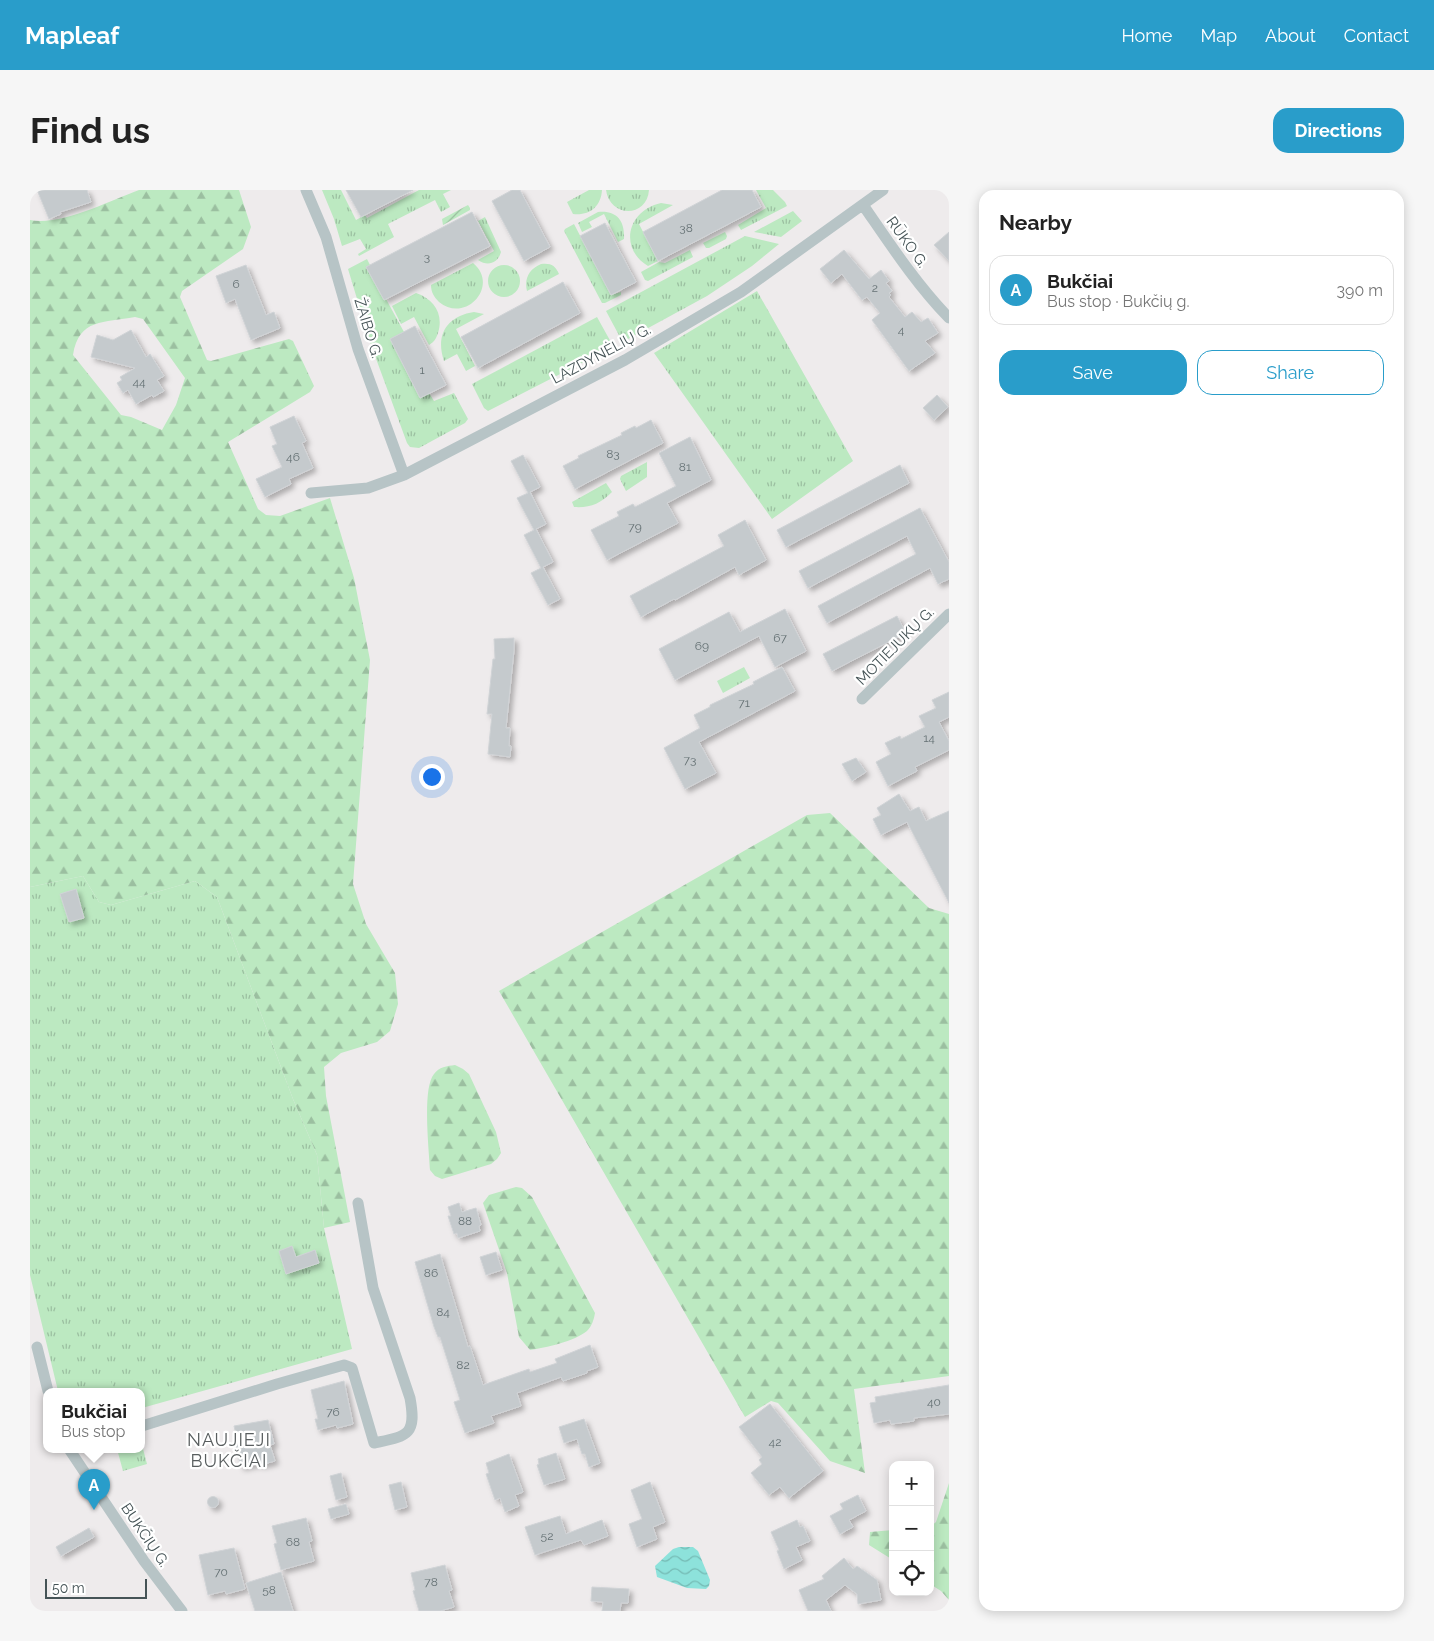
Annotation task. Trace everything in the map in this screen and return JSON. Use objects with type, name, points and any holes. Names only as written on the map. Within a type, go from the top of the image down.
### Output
[{"type":"street","name":"ŽAIBO G.","points":[[306,190],[326,237],[351,327],[404,475]]},
{"type":"street","name":"LAZDYNĖLIŲ G.","points":[[311,493],[368,488],[404,475],[625,360],[741,292],[883,190]]},
{"type":"street","name":"RŪKO G.","points":[[863,205],[931,300],[949,318]]},
{"type":"street","name":"MOTIEJUKŲ G.","points":[[862,699],[949,614]]},
{"type":"street","points":[[145,1425],[344,1365],[352,1368],[374,1443],[403,1437],[407,1434],[413,1416],[410,1398],[373,1288],[358,1203]]},
{"type":"street","points":[[38,1347],[47,1388]]},
{"type":"street","name":"BUKČIŲ G.","points":[[72,1453],[144,1561],[182,1611]]},
{"type":"green space","points":[[139,190],[239,190],[251,227],[243,249],[182,291],[180,297],[207,360],[211,361],[289,339],[293,341],[314,386],[310,392],[228,442],[258,509],[266,515],[280,516],[330,498],[354,578],[370,660],[353,884],[366,924],[395,973],[398,1004],[390,1031],[377,1042],[341,1053],[324,1067],[326,1096],[350,1222],[324,1228],[317,1155],[293,1099],[217,897],[195,881],[111,905],[99,902],[83,876],[30,887],[30,220],[42,221],[70,216]],"holes":[[[135,317],[143,319],[185,378],[176,405],[162,430],[131,417],[121,415],[73,355],[76,343],[87,328],[103,322]]]},
{"type":"green space","points":[[322,190],[341,190],[356,220],[365,215],[367,218],[419,190],[451,190],[443,194],[450,207],[441,212],[435,200],[388,224],[394,237],[359,256],[358,254],[366,249],[360,239],[342,246],[334,219]]},
{"type":"green space","points":[[589,190],[602,190],[597,206],[589,212],[573,214],[567,202]]},
{"type":"green space","points":[[606,190],[649,190],[647,199],[642,206],[636,210],[628,211],[614,206]]},
{"type":"green space","points":[[756,190],[773,190],[787,206],[741,230],[738,225],[766,208]]},
{"type":"green space","points":[[661,203],[673,205],[639,224],[658,261],[648,266],[633,250],[630,240],[631,230],[634,221],[641,213]]},
{"type":"green space","points":[[468,205],[470,210],[443,225],[442,219]]},
{"type":"green space","points":[[793,211],[802,221],[781,237],[754,232]]},
{"type":"green space","points":[[598,212],[610,213],[618,218],[623,227],[624,239],[618,242],[604,214],[589,222],[592,227],[582,232],[578,223]]},
{"type":"green space","points":[[485,217],[501,252],[498,259],[492,263],[478,260],[494,251],[478,221]]},
{"type":"green space","points":[[574,224],[611,295],[621,292],[621,295],[602,303],[564,231]]},
{"type":"green space","points":[[725,232],[726,239],[706,248],[703,243]]},
{"type":"green space","points":[[745,236],[779,244],[752,266],[707,296],[628,339],[621,339],[606,311]]},
{"type":"green space","points":[[690,250],[693,257],[648,281],[645,280],[641,272],[659,262],[665,263]]},
{"type":"green space","points":[[367,259],[370,265],[366,267],[404,332],[390,339],[420,398],[429,393],[434,401],[454,393],[468,419],[465,423],[419,448],[410,447],[407,443],[371,345],[348,269]]},
{"type":"green space","points":[[473,263],[480,272],[483,281],[481,291],[476,299],[469,305],[460,308],[449,308],[439,302],[433,294],[431,285]]},
{"type":"green space","points":[[541,264],[552,265],[559,274],[527,291],[526,282],[528,275]]},
{"type":"green space","points":[[504,265],[510,266],[515,270],[519,275],[519,287],[515,292],[510,296],[504,297],[498,296],[493,292],[489,287],[488,281],[489,275],[493,270],[498,266]]},
{"type":"green space","points":[[757,291],[853,461],[772,519],[654,353]]},
{"type":"green space","points":[[416,293],[432,303],[440,320],[435,340],[429,345],[414,317],[401,324],[392,306]]},
{"type":"green space","points":[[474,312],[484,314],[456,329],[475,366],[466,371],[457,354],[444,361],[441,343],[442,335],[450,322],[465,314]]},
{"type":"green space","points":[[597,317],[612,344],[611,348],[488,411],[484,408],[472,384]]},
{"type":"green space","points":[[647,462],[647,477],[626,491],[620,479],[621,476]]},
{"type":"green space","points":[[606,483],[612,492],[603,500],[590,506],[574,507],[572,502]]},
{"type":"green space","points":[[744,667],[750,678],[723,693],[717,681]]},
{"type":"green space","points":[[830,813],[929,908],[949,914],[949,1376],[854,1389],[865,1473],[830,1461],[778,1403],[771,1401],[745,1417],[499,991],[807,815]]},
{"type":"green space","points":[[83,876],[99,902],[111,905],[195,881],[217,897],[293,1099],[317,1155],[324,1228],[352,1349],[145,1407],[145,1388],[57,1388],[30,1275],[30,887]]},
{"type":"green space","points":[[455,1065],[469,1074],[496,1132],[501,1153],[491,1164],[442,1179],[435,1176],[430,1170],[427,1120],[428,1092],[430,1081],[438,1070]]},
{"type":"green space","points":[[516,1187],[522,1188],[532,1197],[595,1313],[590,1327],[582,1335],[560,1344],[530,1350],[519,1337],[507,1273],[483,1203],[489,1195]]},
{"type":"green space","points":[[111,1381],[113,1388],[89,1388]]},
{"type":"green space","points":[[118,1453],[144,1453],[147,1464],[123,1471]]},
{"type":"green space","points":[[949,1483],[949,1600],[934,1587],[934,1524]]},
{"type":"green space","points":[[889,1530],[889,1558],[869,1545],[870,1532]]},
{"type":"water","points":[[693,1547],[698,1551],[710,1580],[709,1586],[706,1589],[687,1588],[657,1577],[655,1566],[673,1549]]},
{"type":"building","points":[[37,190],[87,190],[91,202],[60,212],[61,214],[49,219]]},
{"type":"building","points":[[346,190],[413,190],[361,217]]},
{"type":"building","points":[[512,190],[520,190],[550,247],[524,261],[492,201]]},
{"type":"building","points":[[722,190],[752,190],[761,207],[658,261],[643,232]]},
{"type":"building","points":[[472,212],[490,246],[384,300],[366,267]]},
{"type":"building","points":[[605,223],[636,282],[611,295],[580,236]]},
{"type":"building","points":[[949,232],[949,261],[934,245]]},
{"type":"building","points":[[844,250],[869,279],[881,270],[889,281],[886,283],[892,291],[889,293],[891,295],[889,297],[905,317],[912,312],[921,322],[928,318],[938,333],[925,341],[935,353],[909,371],[872,320],[880,313],[867,297],[862,300],[842,274],[831,283],[820,269]]},
{"type":"building","points":[[246,265],[266,315],[274,312],[280,328],[251,340],[235,299],[226,303],[216,276]]},
{"type":"building","points":[[563,282],[580,313],[478,368],[461,337]]},
{"type":"building","points":[[415,326],[446,385],[420,398],[390,339]]},
{"type":"building","points":[[131,330],[146,357],[150,354],[164,376],[157,380],[164,391],[136,404],[128,390],[123,393],[117,383],[122,380],[120,377],[135,368],[91,357],[97,335],[113,340]]},
{"type":"building","points":[[937,395],[948,407],[934,420],[923,408]]},
{"type":"building","points":[[294,416],[306,441],[302,443],[313,468],[289,479],[291,484],[265,497],[256,479],[282,467],[272,446],[277,444],[270,427]]},
{"type":"building","points":[[651,420],[663,443],[575,489],[563,466],[579,458],[578,456],[622,435],[621,433]]},
{"type":"building","points":[[690,437],[711,480],[667,503],[678,523],[607,560],[591,530],[619,516],[617,512],[633,504],[635,507],[676,486],[659,453]]},
{"type":"building","points":[[523,455],[540,487],[530,492],[546,524],[536,529],[553,562],[543,567],[560,599],[548,605],[531,573],[541,568],[524,535],[534,530],[517,498],[528,493],[511,461]]},
{"type":"building","points":[[900,465],[909,483],[786,547],[777,530]]},
{"type":"building","points":[[920,508],[949,562],[949,579],[938,584],[930,568],[827,623],[818,606],[916,554],[907,536],[808,588],[799,571]]},
{"type":"building","points":[[745,520],[766,560],[739,575],[735,567],[641,617],[630,596],[724,546],[718,535]]},
{"type":"building","points":[[785,609],[806,651],[775,667],[759,636],[675,680],[659,649],[729,612],[740,632]]},
{"type":"building","points":[[897,616],[906,633],[832,671],[823,654]]},
{"type":"building","points":[[514,638],[506,728],[510,728],[510,757],[488,754],[492,714],[487,714],[493,659],[495,659],[494,639]]},
{"type":"building","points":[[782,667],[795,691],[699,742],[716,773],[685,789],[664,748],[700,728],[694,715],[710,707],[710,705],[754,684],[753,682]]},
{"type":"building","points":[[949,692],[949,717],[939,722],[949,741],[949,750],[915,767],[917,771],[888,786],[876,762],[891,754],[885,743],[900,736],[901,739],[925,727],[919,716],[936,708],[932,700]]},
{"type":"building","points":[[856,758],[866,772],[852,781],[842,764]]},
{"type":"building","points":[[899,794],[910,811],[919,807],[926,821],[949,811],[949,903],[907,822],[881,835],[873,819],[881,815],[877,808]]},
{"type":"building","points":[[76,889],[84,918],[69,922],[60,894]]},
{"type":"building","points":[[459,1203],[462,1212],[476,1208],[481,1225],[479,1226],[480,1231],[458,1238],[457,1233],[454,1234],[448,1216],[451,1216],[448,1207]]},
{"type":"building","points":[[292,1246],[296,1257],[315,1250],[319,1263],[286,1274],[279,1251]]},
{"type":"building","points":[[496,1252],[502,1270],[486,1275],[480,1257]]},
{"type":"building","points":[[440,1254],[468,1347],[470,1346],[483,1385],[529,1369],[530,1372],[557,1363],[555,1359],[590,1345],[598,1367],[563,1381],[561,1377],[517,1393],[521,1406],[491,1416],[494,1423],[465,1433],[454,1402],[460,1400],[440,1337],[438,1337],[434,1327],[415,1262]]},
{"type":"building","points":[[344,1381],[353,1424],[337,1428],[336,1425],[318,1430],[315,1419],[318,1419],[311,1390]]},
{"type":"building","points":[[949,1385],[949,1414],[914,1418],[914,1421],[891,1424],[890,1420],[874,1423],[870,1403],[876,1402],[875,1397]]},
{"type":"building","points":[[770,1404],[823,1471],[789,1498],[780,1487],[769,1495],[751,1473],[762,1464],[759,1460],[762,1457],[739,1427]]},
{"type":"building","points":[[584,1419],[600,1463],[589,1467],[577,1439],[564,1443],[559,1427]]},
{"type":"building","points":[[268,1420],[274,1444],[270,1445],[275,1461],[241,1467],[235,1444],[238,1444],[234,1426]]},
{"type":"building","points":[[556,1453],[565,1479],[544,1485],[537,1465],[539,1464],[538,1459]]},
{"type":"building","points":[[509,1454],[523,1492],[515,1495],[519,1506],[505,1512],[500,1498],[495,1500],[486,1474],[489,1473],[486,1463]]},
{"type":"building","points":[[341,1473],[347,1497],[336,1500],[330,1476]]},
{"type":"building","points":[[401,1482],[407,1507],[395,1510],[389,1485]]},
{"type":"building","points":[[650,1482],[665,1522],[653,1527],[657,1539],[637,1547],[629,1524],[642,1519],[631,1490]]},
{"type":"building","points":[[858,1495],[866,1511],[849,1520],[853,1527],[840,1534],[830,1516],[843,1509],[840,1504]]},
{"type":"building","points":[[213,1496],[219,1502],[213,1508],[207,1502]]},
{"type":"building","points":[[346,1504],[349,1514],[331,1519],[328,1509]]},
{"type":"building","points":[[560,1516],[566,1534],[602,1520],[608,1536],[584,1545],[581,1540],[535,1555],[525,1527]]},
{"type":"building","points":[[306,1518],[312,1541],[309,1542],[314,1561],[281,1570],[274,1544],[277,1543],[272,1526]]},
{"type":"building","points":[[797,1520],[800,1527],[803,1526],[810,1541],[796,1547],[802,1560],[784,1569],[777,1551],[779,1550],[771,1532]]},
{"type":"building","points":[[89,1528],[94,1537],[61,1556],[56,1547]]},
{"type":"building","points":[[234,1548],[245,1589],[226,1594],[225,1591],[208,1595],[199,1555]]},
{"type":"building","points":[[844,1558],[853,1569],[857,1566],[877,1580],[881,1600],[858,1604],[857,1594],[845,1585],[826,1600],[831,1611],[808,1611],[799,1590],[824,1579],[822,1576]]},
{"type":"building","points":[[445,1565],[452,1590],[449,1591],[454,1607],[440,1611],[419,1611],[413,1591],[415,1590],[411,1573]]},
{"type":"building","points":[[281,1572],[293,1611],[255,1611],[246,1583]]},
{"type":"building","points":[[592,1587],[629,1589],[628,1603],[621,1603],[620,1611],[602,1611],[603,1602],[591,1601]]},
{"type":"place","name":"Bukčiai","points":[[94,1510]]},
{"type":"district","name":"NAUJIEJI BUKČIAI","points":[[229,1450]]}]
